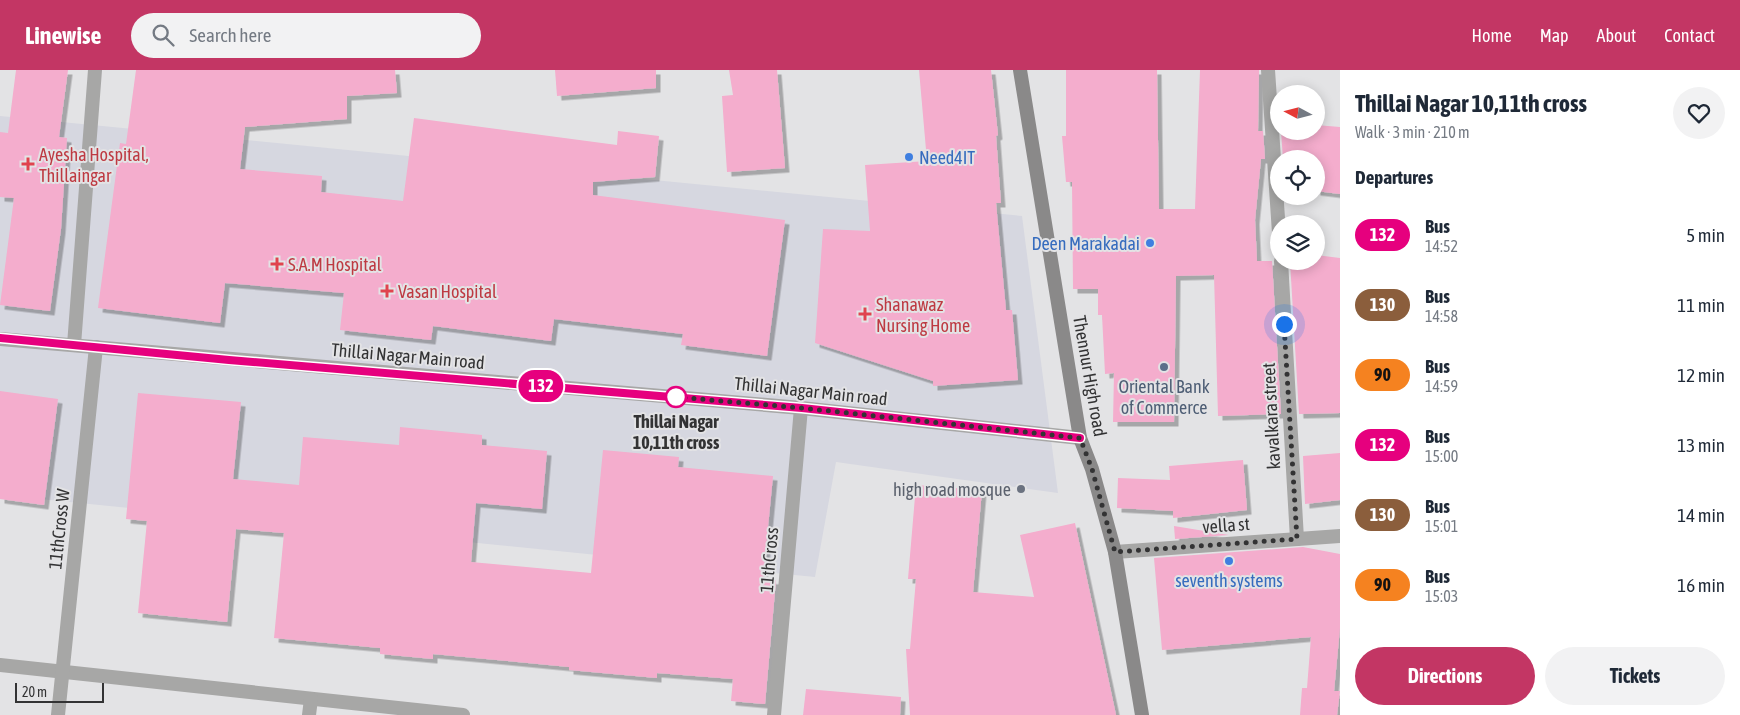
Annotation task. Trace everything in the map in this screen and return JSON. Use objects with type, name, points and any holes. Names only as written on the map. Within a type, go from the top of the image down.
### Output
[{"type":"main road","name":"Thennur High road","points":[[1020,70],[1080,438],[1092,469],[1115,552],[1142,715]]},
{"type":"street","points":[[74,345],[96,70]]},
{"type":"street","points":[[1268,70],[1278,215]]},
{"type":"street","name":"kavalkara street","points":[[1281,270],[1297,539]]},
{"type":"street","name":"Thillai Nagar Main road","points":[[0,338],[229,360],[802,408],[1080,438]]},
{"type":"street","name":"11thCross W","points":[[58,715],[96,347]]},
{"type":"street","name":"11thCross","points":[[774,715],[802,408]]},
{"type":"street","name":"vella st","points":[[1115,552],[1340,536]]},
{"type":"street","points":[[0,666],[463,715]]},
{"type":"street","points":[[309,715],[311,699]]},
{"type":"shaded area","points":[[0,116],[1022,216],[1058,493],[836,462],[815,577],[0,495]]},
{"type":"building","points":[[16,70],[68,70],[59,137],[67,138],[61,229],[50,311],[0,305],[14,198],[0,197],[0,132],[8,133]]},
{"type":"building","points":[[136,70],[395,70],[397,93],[347,96],[347,119],[245,127],[240,169],[322,176],[321,192],[403,201],[414,118],[617,145],[618,131],[659,136],[655,177],[593,182],[593,195],[785,220],[767,356],[681,345],[683,334],[554,319],[551,341],[433,326],[431,340],[340,330],[344,293],[225,283],[220,323],[98,308],[120,143],[126,144]]},
{"type":"building","points":[[555,70],[656,70],[656,88],[557,96]]},
{"type":"building","points":[[729,70],[777,70],[785,168],[727,172],[722,96],[733,95]]},
{"type":"building","points":[[919,70],[991,70],[998,135],[996,136],[1001,203],[996,203],[1006,310],[1012,310],[1018,380],[933,386],[933,381],[815,343],[823,229],[870,231],[865,165],[927,161]]},
{"type":"building","points":[[1066,70],[1157,70],[1159,209],[1195,209],[1200,70],[1259,70],[1258,131],[1263,131],[1265,159],[1261,159],[1255,220],[1257,261],[1270,261],[1270,270],[1273,270],[1281,414],[1218,416],[1214,275],[1176,276],[1174,422],[1113,422],[1114,373],[1105,374],[1102,315],[1098,315],[1098,289],[1073,289],[1072,182],[1066,182],[1062,136],[1066,136]]},
{"type":"building","points":[[1325,126],[1340,127],[1340,194],[1325,192],[1325,150],[1282,150],[1282,140],[1325,140]]},
{"type":"building","points":[[1325,256],[1340,258],[1340,413],[1299,414],[1291,270],[1325,270]]},
{"type":"building","points":[[0,391],[58,399],[44,505],[0,499]]},
{"type":"building","points":[[138,393],[241,402],[233,479],[299,485],[303,437],[399,445],[400,427],[482,435],[482,445],[547,451],[542,509],[476,503],[471,562],[591,573],[603,450],[679,457],[678,467],[773,476],[763,579],[776,580],[765,704],[731,701],[733,679],[657,673],[657,678],[569,670],[569,667],[433,654],[433,659],[380,654],[380,648],[274,638],[284,533],[236,529],[227,622],[138,613],[147,521],[126,519]]},
{"type":"building","points":[[1340,453],[1340,500],[1305,504],[1303,456]]},
{"type":"building","points":[[1243,460],[1247,510],[1173,518],[1173,511],[1117,508],[1118,478],[1170,480],[1169,466]]},
{"type":"building","points":[[916,485],[982,490],[973,592],[1034,597],[1020,535],[1075,523],[1116,715],[910,715],[906,649],[910,649],[916,579],[908,579]]},
{"type":"building","points":[[1174,526],[1229,535],[1175,539]]},
{"type":"building","points":[[1303,547],[1340,554],[1340,628],[1334,691],[1340,691],[1337,715],[1300,715],[1302,688],[1307,688],[1311,637],[1162,650],[1154,558]]},
{"type":"building","points":[[806,689],[901,697],[900,715],[803,715]]},
{"type":"bus line","name":"132","points":[[0,338],[229,360],[802,408],[1080,438]]},
{"type":"place","name":"Need4IT","points":[[909,157]]},
{"type":"place","name":"Ayesha Hospital, Thillaingar","points":[[28,164]]},
{"type":"place","name":"Deen Marakadai","points":[[1150,243]]},
{"type":"place","name":"S.A.M Hospital","points":[[277,264]]},
{"type":"place","name":"Vasan Hospital","points":[[387,291]]},
{"type":"place","name":"Shanawaz Nursing Home","points":[[865,314]]},
{"type":"place","name":"Oriental Bank of Commerce","points":[[1164,367]]},
{"type":"place","name":"Thillai Nagar 10,11th cross","points":[[676,397]]},
{"type":"place","name":"high road mosque","points":[[1021,489]]},
{"type":"place","name":"seventh systems","points":[[1229,561]]},
{"type":"route","points":[[676,397],[802,408],[1080,438],[1092,469],[1115,552],[1297,539],[1284,324]]}]
